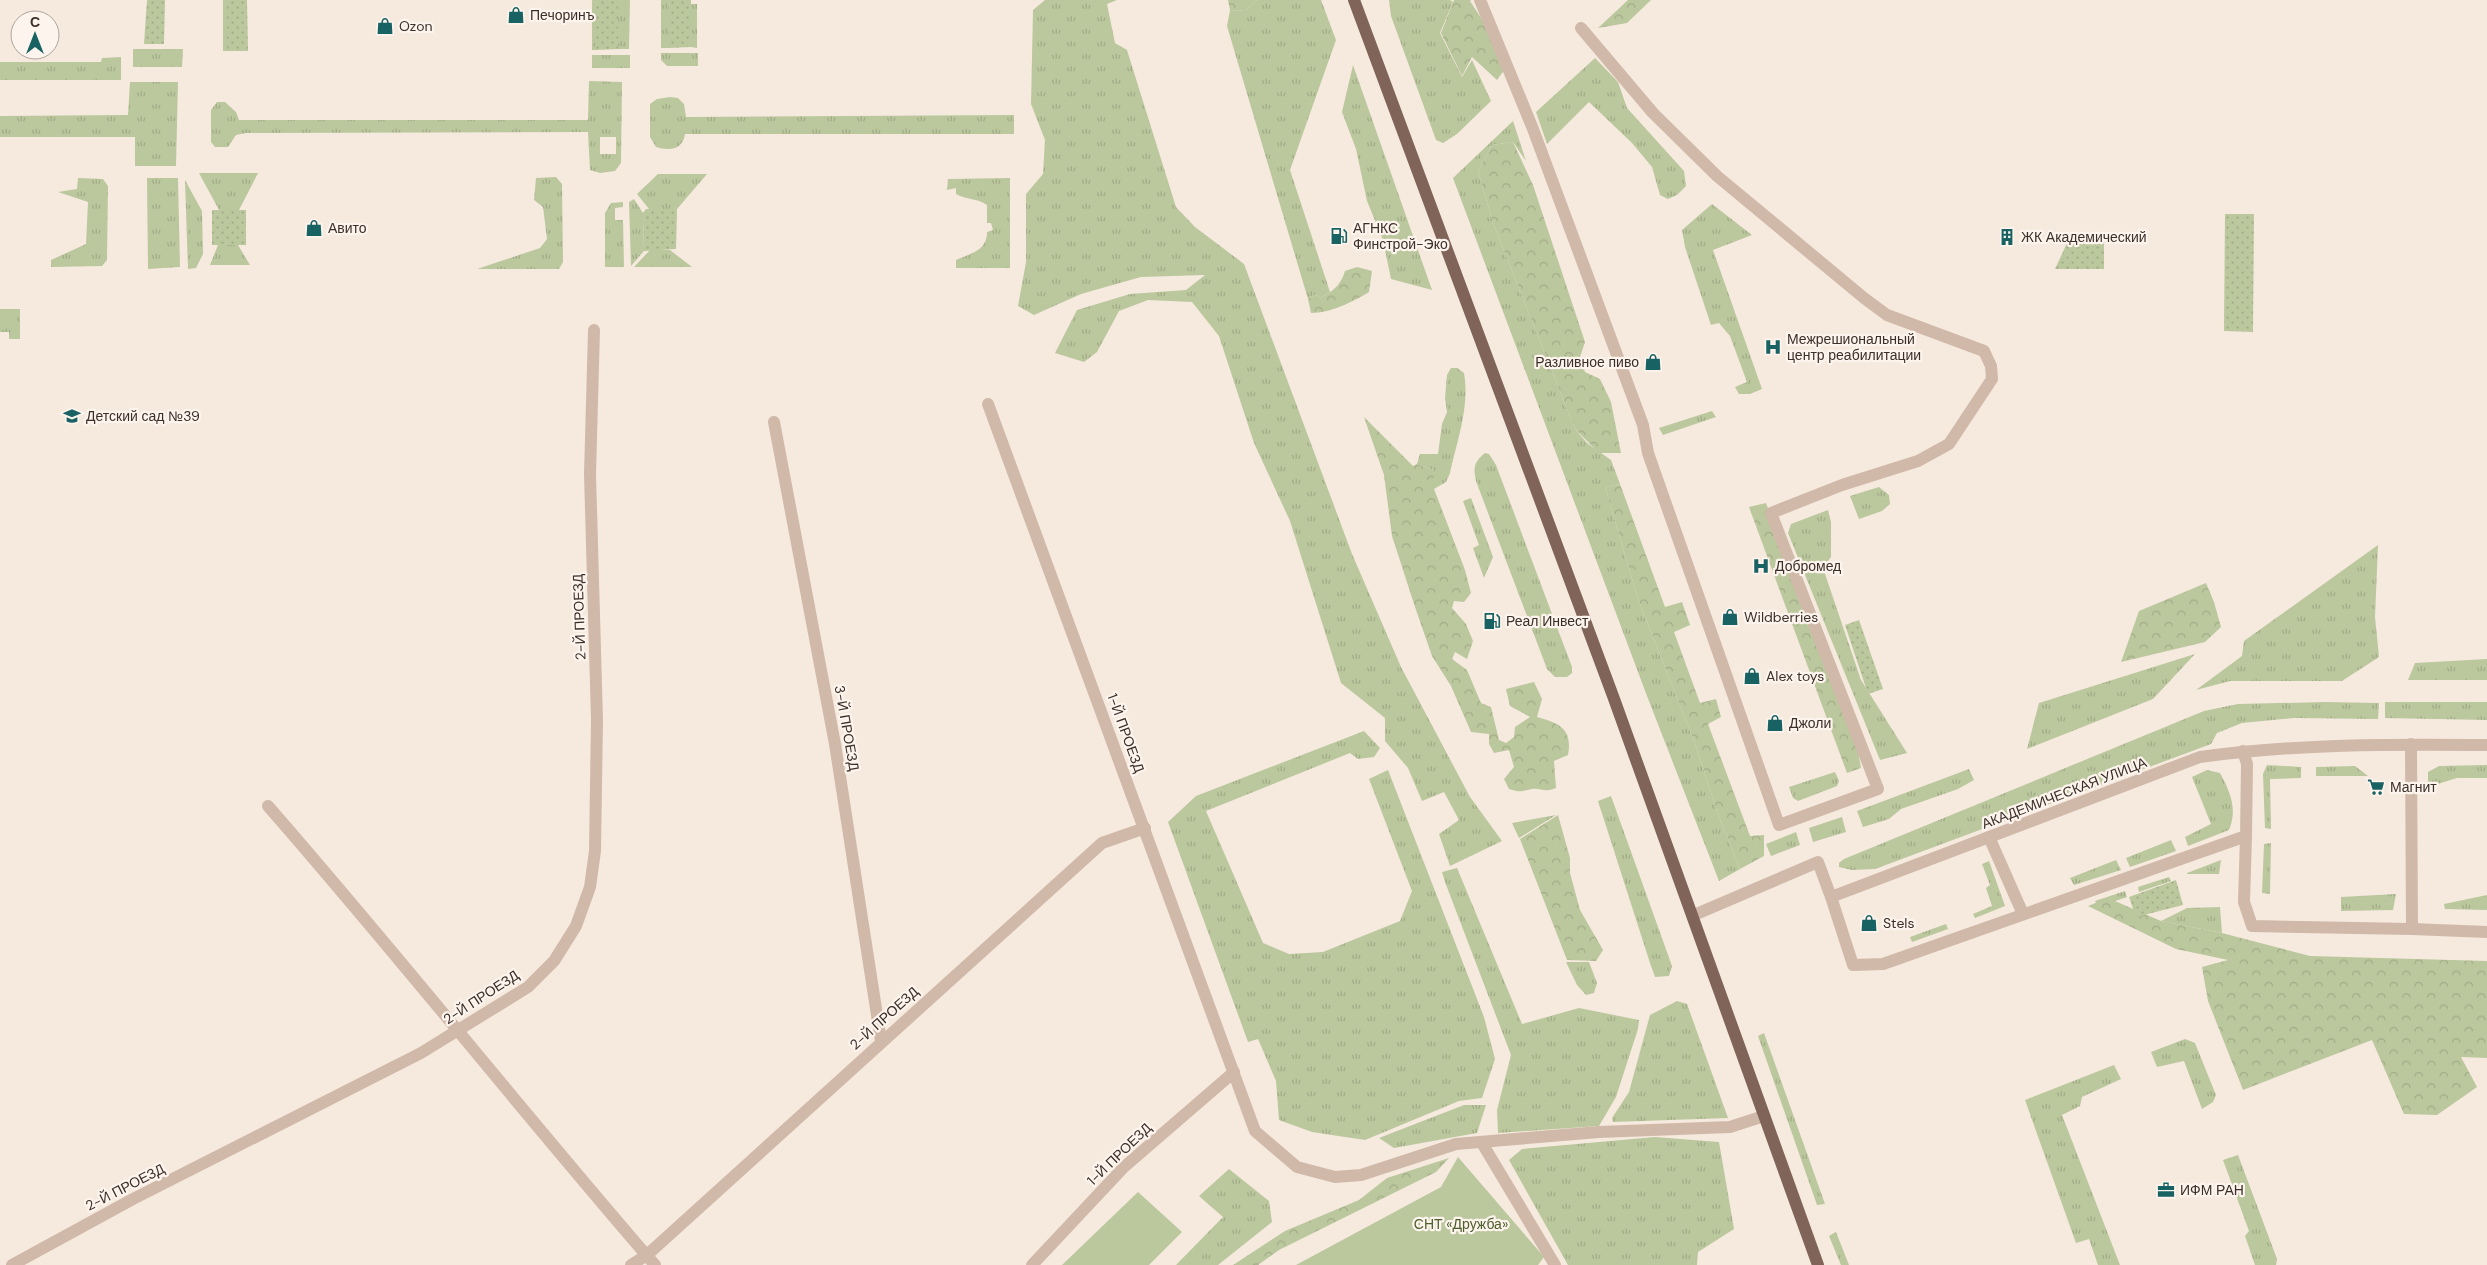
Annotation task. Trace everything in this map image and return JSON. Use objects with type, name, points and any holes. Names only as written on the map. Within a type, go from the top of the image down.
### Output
[{"type":"main road","points":[[1354,0],[1694,916],[1818,1265]]},
{"type":"street","points":[[1480,0],[1533,129],[1643,425],[1648,453],[1779,824],[1878,789],[1771,513],[1842,485],[1918,461],[1949,444],[1992,379],[1991,366],[1984,351],[1887,315],[1864,298],[1717,176],[1653,113],[1603,51],[1581,28]]},
{"type":"street","name":"2-Й ПРОЕЗД","points":[[12,1265],[133,1199],[421,1053],[528,987],[554,962],[576,926],[590,887],[595,851],[597,720],[590,474],[594,330]]},
{"type":"street","name":"1-Й ПРОЕЗД","points":[[988,404],[1256,1131],[1297,1166],[1335,1177],[1361,1176],[1456,1144],[1482,1143]]},
{"type":"street","name":"3-Й ПРОЕЗД","points":[[774,422],[835,744],[881,1041]]},
{"type":"street","points":[[2411,744],[2412,929]]},
{"type":"street","name":"АКАДЕМИЧЕСКАЯ УЛИЦА","points":[[1832,897],[2200,757],[2243,751],[2411,744],[2487,744]]},
{"type":"street","points":[[2243,751],[2246,764],[2244,902],[2252,926],[2487,932]]},
{"type":"street","points":[[268,806],[339,887],[457,1031],[651,1260]]},
{"type":"street","name":"2-Й ПРОЕЗД","points":[[630,1265],[651,1260],[881,1041],[1102,843],[1145,828]]},
{"type":"street","points":[[1694,916],[1818,862],[1832,897],[1853,965],[1883,964],[2246,836]]},
{"type":"street","points":[[1989,837],[2023,914]]},
{"type":"street","name":"1-Й ПРОЕЗД","points":[[1032,1265],[1124,1167],[1234,1072]]},
{"type":"street","points":[[1555,1265],[1482,1143],[1599,1132],[1730,1127],[1764,1116]]},
{"type":"green space","points":[[147,0],[165,0],[164,44],[144,44]]},
{"type":"green space","points":[[223,0],[227,0],[227,51],[223,51]]},
{"type":"green space","points":[[227,0],[247,0],[248,51],[227,51]]},
{"type":"green space","points":[[592,0],[595,0],[595,50],[592,50]]},
{"type":"green space","points":[[595,0],[618,0],[618,49],[595,50]]},
{"type":"green space","points":[[618,0],[630,0],[629,49],[618,49]]},
{"type":"green space","points":[[661,0],[669,0],[669,48],[661,48]]},
{"type":"green space","points":[[669,0],[691,0],[691,47],[669,48]]},
{"type":"green space","points":[[1045,0],[1117,0],[1107,4],[1115,43],[1127,50],[1176,207],[1195,227],[1244,264],[1352,554],[1401,667],[1470,797],[1502,841],[1450,866],[1439,834],[1459,820],[1444,792],[1422,801],[1408,768],[1385,741],[1385,718],[1341,683],[1290,521],[1254,443],[1219,336],[1192,302],[1148,300],[1119,311],[1097,352],[1084,362],[1055,353],[1077,310],[1130,294],[1186,290],[1205,275],[1141,277],[1081,294],[1034,315],[1018,306],[1026,262],[1026,194],[1043,174],[1045,140],[1031,104],[1033,10]]},
{"type":"green space","points":[[1228,0],[1257,0],[1245,11],[1230,10]]},
{"type":"green space","points":[[1257,0],[1321,0],[1336,40],[1290,170],[1330,292],[1321,298],[1316,294],[1308,299],[1227,26],[1230,10],[1245,11]]},
{"type":"green space","points":[[1389,0],[1450,0],[1453,2],[1440,33],[1462,77],[1472,60],[1491,101],[1457,134],[1443,143],[1436,140],[1391,16]]},
{"type":"green space","points":[[1454,0],[1471,0],[1510,62],[1497,80],[1472,57],[1462,76],[1441,33]]},
{"type":"green space","points":[[1628,0],[1651,0],[1627,23],[1598,28]]},
{"type":"green space","points":[[691,4],[697,4],[697,48],[691,47]]},
{"type":"green space","points":[[133,49],[183,49],[182,67],[133,67]]},
{"type":"green space","points":[[661,53],[698,53],[698,66],[667,66],[661,60]]},
{"type":"green space","points":[[592,55],[630,55],[630,68],[592,68]]},
{"type":"green space","points":[[121,57],[121,80],[0,80],[0,62],[101,62],[102,58]]},
{"type":"green space","points":[[1595,58],[1618,82],[1627,108],[1684,171],[1686,186],[1677,195],[1668,199],[1660,195],[1652,167],[1632,143],[1589,102],[1547,144],[1536,112]]},
{"type":"green space","points":[[1353,65],[1432,290],[1391,279],[1383,240],[1367,201],[1356,149],[1342,112]]},
{"type":"green space","points":[[589,81],[622,82],[621,163],[615,171],[600,173],[590,170],[588,132],[246,133],[236,135],[228,147],[215,147],[211,142],[211,110],[217,102],[225,102],[236,112],[239,120],[588,120]],"holes":[[[600,137],[616,137],[616,154],[600,154]]]},
{"type":"green space","points":[[130,82],[178,82],[176,166],[135,166],[135,137],[0,137],[0,116],[128,115]]},
{"type":"green space","points":[[678,98],[684,104],[686,117],[1014,115],[1014,134],[685,134],[684,139],[678,146],[666,149],[656,147],[650,137],[650,104],[657,99]]},
{"type":"green space","points":[[1513,121],[1526,161],[1513,142],[1492,145],[1478,171],[1493,223],[1575,429],[1587,443],[1611,460],[1620,484],[1605,487],[1638,599],[1696,746],[1717,811],[1740,869],[1719,881],[1647,696],[1453,178]]},
{"type":"green space","points":[[1513,142],[1533,185],[1585,342],[1580,357],[1585,372],[1600,379],[1611,402],[1621,453],[1599,453],[1575,429],[1493,223],[1478,171],[1492,145]]},
{"type":"green space","points":[[199,173],[258,173],[239,210],[219,210]]},
{"type":"green space","points":[[658,174],[707,174],[677,209],[649,209],[637,194]]},
{"type":"green space","points":[[556,177],[562,184],[563,262],[559,269],[477,269],[540,248],[547,239],[543,207],[534,200],[536,178]]},
{"type":"green space","points":[[78,178],[103,179],[108,186],[107,260],[102,266],[51,267],[51,260],[86,244],[88,202],[58,192],[77,189]]},
{"type":"green space","points":[[147,178],[178,178],[180,267],[148,269]]},
{"type":"green space","points":[[1010,178],[1010,268],[956,268],[956,260],[981,247],[987,232],[993,230],[991,223],[987,223],[987,205],[956,194],[956,188],[947,190],[948,179]]},
{"type":"green space","points":[[185,180],[202,211],[203,254],[196,268],[188,269]]},
{"type":"green space","points":[[634,199],[643,213],[644,251],[631,266],[629,202]]},
{"type":"green space","points":[[623,202],[623,207],[615,208],[615,220],[623,220],[624,267],[605,267],[605,213],[611,203]]},
{"type":"green space","points":[[1712,204],[1752,235],[1713,250],[1762,389],[1750,394],[1739,394],[1735,387],[1747,382],[1730,336],[1719,323],[1711,325],[1685,247],[1682,230]]},
{"type":"green space","points":[[646,209],[677,209],[676,249],[644,251],[643,213]]},
{"type":"green space","points":[[212,210],[246,210],[246,245],[212,245]]},
{"type":"green space","points":[[2225,214],[2254,214],[2253,332],[2224,331]]},
{"type":"green space","points":[[2068,241],[2104,241],[2104,269],[2055,269]]},
{"type":"green space","points":[[218,245],[238,245],[250,265],[210,265]]},
{"type":"green space","points":[[650,250],[670,250],[692,267],[634,267]]},
{"type":"green space","points":[[1357,267],[1372,271],[1369,292],[1341,306],[1318,313],[1311,313],[1308,299],[1316,294],[1321,298],[1326,295],[1339,284],[1345,271]]},
{"type":"green space","points":[[0,309],[20,309],[20,339],[9,339],[9,332],[0,332]]},
{"type":"green space","points":[[1451,368],[1457,368],[1464,373],[1464,411],[1450,473],[1446,482],[1434,489],[1434,470],[1417,464],[1420,454],[1438,454],[1442,424],[1447,412],[1445,398],[1447,375]]},
{"type":"green space","points":[[1712,411],[1716,417],[1663,435],[1659,428]]},
{"type":"green space","points":[[1364,417],[1413,466],[1417,464],[1434,470],[1434,489],[1465,570],[1471,593],[1464,602],[1454,601],[1452,608],[1466,624],[1473,641],[1467,659],[1455,652],[1452,659],[1467,670],[1481,703],[1491,707],[1499,740],[1506,743],[1514,737],[1515,727],[1530,717],[1510,706],[1506,689],[1534,682],[1542,699],[1537,717],[1563,728],[1568,739],[1568,755],[1554,761],[1556,788],[1521,791],[1509,789],[1504,779],[1514,767],[1509,750],[1494,753],[1489,744],[1489,734],[1471,732],[1451,686],[1432,656],[1415,607],[1392,536],[1384,475]]},
{"type":"green space","points":[[1485,453],[1489,454],[1496,465],[1572,667],[1572,673],[1567,677],[1555,677],[1547,669],[1476,481],[1475,465]]},
{"type":"green space","points":[[1620,484],[1665,607],[1682,602],[1690,625],[1674,632],[1700,703],[1716,699],[1721,717],[1708,724],[1750,836],[1764,835],[1764,856],[1740,869],[1717,811],[1696,746],[1638,599],[1605,487]]},
{"type":"green space","points":[[1879,487],[1889,495],[1890,504],[1882,511],[1859,519],[1850,496]]},
{"type":"green space","points":[[1471,498],[1493,557],[1484,578],[1473,548],[1479,545],[1463,501]]},
{"type":"green space","points":[[1766,503],[1858,751],[1861,768],[1847,773],[1749,507]]},
{"type":"green space","points":[[1828,510],[1831,522],[1831,557],[1823,568],[1861,680],[1907,753],[1880,760],[1788,533],[1791,524]]},
{"type":"green space","points":[[2378,545],[2375,617],[2379,657],[2342,681],[2230,681],[2196,690],[2242,656],[2244,641]]},
{"type":"green space","points":[[2206,583],[2221,627],[2205,642],[2121,662],[2139,611]]},
{"type":"green space","points":[[1859,620],[1883,689],[1868,694],[1845,625]]},
{"type":"green space","points":[[2195,654],[2153,699],[2027,749],[2039,703]]},
{"type":"green space","points":[[2487,659],[2487,680],[2408,680],[2415,663]]},
{"type":"green space","points":[[2385,702],[2487,702],[2487,720],[2385,718]]},
{"type":"green space","points":[[2379,703],[2378,719],[2294,718],[2242,723],[2217,733],[2211,744],[1875,869],[1852,870],[1839,867],[1839,863],[1844,859],[2204,711],[2238,704]]},
{"type":"green space","points":[[1364,731],[1380,748],[1374,757],[1358,759],[1350,753],[1206,811],[1263,943],[1289,954],[1323,952],[1400,921],[1412,891],[1369,779],[1388,770],[1484,1017],[1495,1059],[1482,1098],[1459,1101],[1365,1140],[1312,1132],[1279,1120],[1276,1081],[1258,1039],[1248,1042],[1168,822],[1196,796]]},
{"type":"green space","points":[[2267,765],[2301,767],[2301,778],[2270,779],[2271,829],[2265,828],[2263,774]]},
{"type":"green space","points":[[2487,765],[2487,778],[2457,778],[2428,787],[2428,772],[2439,766]]},
{"type":"green space","points":[[2355,766],[2368,776],[2316,776],[2316,767]]},
{"type":"green space","points":[[1969,769],[1974,780],[1958,789],[1901,809],[1889,819],[1863,827],[1857,811]]},
{"type":"green space","points":[[2207,770],[2220,773],[2227,787],[2233,808],[2232,823],[2229,830],[2188,846],[2185,837],[2211,824],[2192,777]]},
{"type":"green space","points":[[1835,772],[1839,781],[1837,786],[1798,801],[1793,798],[1789,787]]},
{"type":"green space","points":[[1611,796],[1672,966],[1669,976],[1655,977],[1650,963],[1598,801]]},
{"type":"green space","points":[[1556,815],[1519,838],[1512,823]]},
{"type":"green space","points":[[1558,815],[1570,858],[1570,873],[1580,910],[1603,950],[1596,961],[1567,960],[1520,839]]},
{"type":"green space","points":[[1842,817],[1846,832],[1813,842],[1809,828]]},
{"type":"green space","points":[[1796,832],[1800,845],[1771,856],[1766,844]]},
{"type":"green space","points":[[2171,840],[2176,851],[2130,867],[2126,858]]},
{"type":"green space","points":[[2271,843],[2270,894],[2262,893],[2264,844]]},
{"type":"green space","points":[[2116,860],[2121,870],[2074,885],[2070,878]]},
{"type":"green space","points":[[2221,860],[2219,874],[2187,874],[2187,873]]},
{"type":"green space","points":[[1989,861],[2005,906],[1975,918],[1973,914],[1992,906],[1986,888],[1990,885],[1982,864]]},
{"type":"green space","points":[[1457,868],[1522,1024],[1579,1008],[1639,1020],[1638,1029],[1616,1097],[1599,1126],[1498,1133],[1497,1110],[1511,1055],[1442,872]]},
{"type":"green space","points":[[2169,877],[2171,881],[2139,892],[2138,887]]},
{"type":"green space","points":[[2176,880],[2183,905],[2136,917],[2129,897]]},
{"type":"green space","points":[[2125,891],[2127,897],[2098,907],[2095,901]]},
{"type":"green space","points":[[2396,894],[2393,910],[2341,911],[2341,897]]},
{"type":"green space","points":[[2487,895],[2487,910],[2445,909],[2444,904]]},
{"type":"green space","points":[[2108,898],[2161,921],[2222,933],[2310,956],[2487,961],[2487,1058],[2461,1057],[2477,1087],[2437,1115],[2404,1114],[2372,1040],[2243,1090],[2208,1001],[2202,967],[2228,960],[2176,949],[2088,906]]},
{"type":"green space","points":[[2220,907],[2222,933],[2161,921],[2187,908]]},
{"type":"green space","points":[[1946,924],[1948,929],[1912,942],[1910,937]]},
{"type":"green space","points":[[1566,962],[1589,962],[1597,983],[1594,993],[1586,995],[1577,985]]},
{"type":"green space","points":[[1677,1001],[1687,1004],[1728,1118],[1613,1122],[1612,1118],[1629,1092],[1650,1015]]},
{"type":"green space","points":[[1764,1033],[1825,1204],[1817,1205],[1758,1036]]},
{"type":"green space","points":[[2185,1039],[2195,1043],[2216,1095],[2213,1102],[2202,1109],[2184,1061],[2157,1067],[2151,1052]]},
{"type":"green space","points":[[2114,1065],[2121,1079],[2082,1097],[2080,1106],[2062,1115],[2120,1265],[2098,1265],[2089,1239],[2076,1243],[2025,1100]]},
{"type":"green space","points":[[1464,1105],[1486,1105],[1477,1133],[1394,1148],[1379,1138]]},
{"type":"green space","points":[[1655,1137],[1719,1142],[1734,1229],[1698,1252],[1697,1265],[1568,1265],[1509,1160],[1522,1149]]},
{"type":"green space","points":[[2238,1155],[2277,1259],[2276,1265],[2255,1265],[2245,1236],[2249,1231],[2223,1160]]},
{"type":"green space","name":"СНТ «Дружба»","points":[[1458,1157],[1544,1257],[1538,1265],[1296,1265],[1441,1187]]},
{"type":"green space","points":[[1449,1158],[1436,1172],[1279,1250],[1258,1265],[1233,1265],[1285,1231],[1359,1200],[1387,1178]]},
{"type":"green space","points":[[1229,1169],[1269,1201],[1272,1222],[1218,1265],[1176,1265],[1223,1217],[1199,1196]]},
{"type":"green space","points":[[1138,1192],[1182,1232],[1149,1265],[1062,1265]]},
{"type":"green space","points":[[1836,1232],[1849,1265],[1841,1265],[1829,1236]]},
{"type":"place","name":"Печоринъ","points":[[516,15]]},
{"type":"place","name":"Ozon","points":[[385,26]]},
{"type":"place","name":"Авито","points":[[314,228]]},
{"type":"place","name":"АГНКС Финстрой-Эко","points":[[1339,236]]},
{"type":"place","name":"ЖК Академический","points":[[2007,237]]},
{"type":"place","name":"Межрешиональный центр реабилитации","points":[[1773,347]]},
{"type":"place","name":"Разливное пиво","points":[[1653,362]]},
{"type":"place","name":"Детский сад №39","points":[[72,416]]},
{"type":"place","name":"Добромед","points":[[1761,566]]},
{"type":"place","name":"Wildberries","points":[[1730,617]]},
{"type":"place","name":"Реал Инвест","points":[[1492,621]]},
{"type":"place","name":"Alex toys","points":[[1752,676]]},
{"type":"place","name":"Джоли","points":[[1775,723]]},
{"type":"place","name":"Магнит","points":[[2376,787]]},
{"type":"place","name":"Stels","points":[[1869,923]]},
{"type":"place","name":"ИФМ РАН","points":[[2166,1190]]}]
